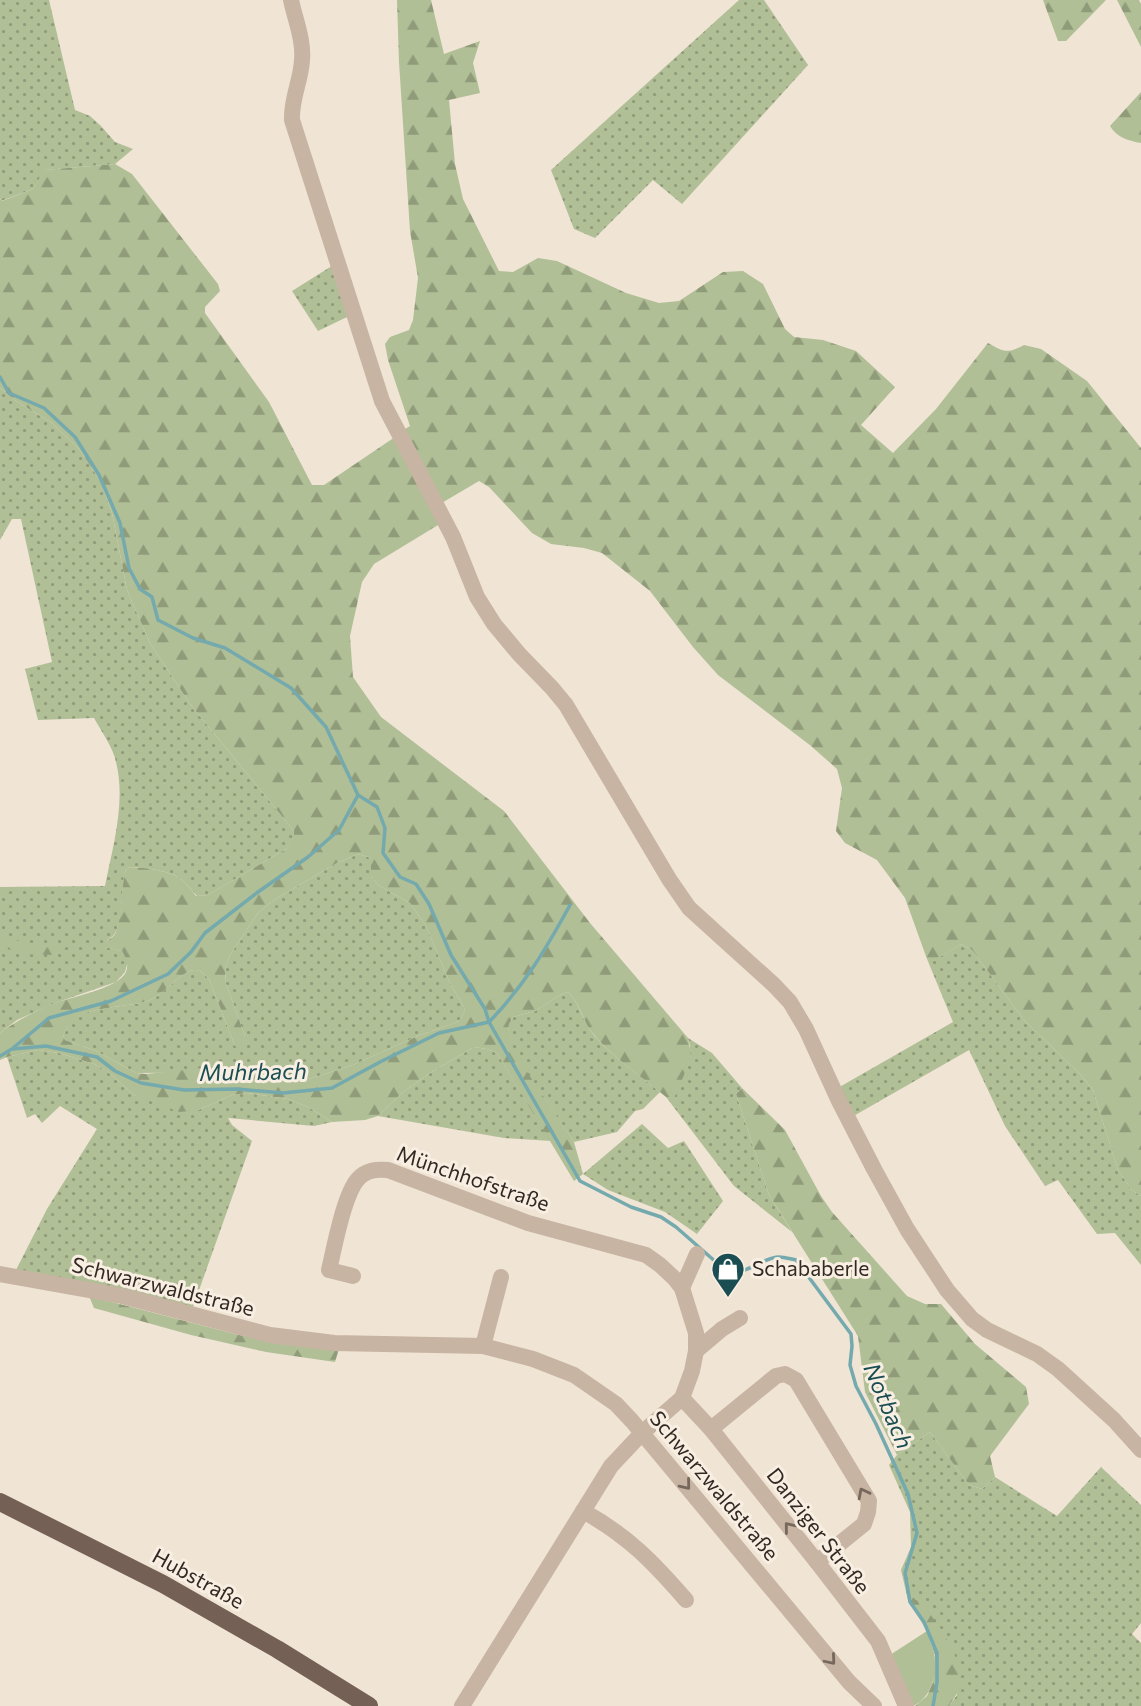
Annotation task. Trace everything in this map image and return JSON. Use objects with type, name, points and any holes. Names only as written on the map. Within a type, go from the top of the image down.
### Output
[{"type":"main road","name":"Hubstraße","points":[[0,1502],[163,1584],[277,1649],[369,1706]]},
{"type":"street","points":[[291,0],[303,59],[291,107],[292,120],[382,401],[453,537],[477,597],[494,624],[566,705],[668,880],[689,908],[774,985],[790,1003],[874,1169],[907,1229],[947,1290],[972,1319],[987,1330],[1037,1353],[1058,1369],[1114,1420],[1141,1450]]},
{"type":"street","name":"Münchhofstraße","points":[[353,1276],[329,1270],[351,1191],[357,1180],[369,1171],[378,1169],[388,1170],[528,1223],[646,1255],[682,1288],[696,1333],[692,1371],[682,1398]]},
{"type":"street","points":[[682,1288],[697,1254]]},
{"type":"street","name":"Schwarzwaldstraße","points":[[0,1274],[122,1296],[270,1335],[334,1343],[483,1346],[533,1359],[574,1375],[616,1405],[643,1432],[849,1682],[874,1706]]},
{"type":"street","points":[[483,1346],[501,1277]]},
{"type":"street","points":[[696,1351],[740,1318]]},
{"type":"street","points":[[711,1429],[776,1376],[785,1374],[796,1380],[869,1501],[864,1524],[817,1562]]},
{"type":"street","points":[[462,1706],[611,1466],[643,1432],[682,1398]]},
{"type":"street","name":"Danziger Straße","points":[[682,1398],[711,1429],[878,1641],[902,1704]]},
{"type":"street","points":[[583,1511],[631,1542],[686,1600]]},
{"type":"green space","points":[[0,0],[49,0],[75,110],[90,116],[115,142],[133,149],[115,164],[45,170],[33,189],[1,201],[0,198]]},
{"type":"green space","points":[[397,0],[431,0],[444,54],[480,41],[473,63],[480,93],[449,100],[455,164],[463,199],[499,271],[513,272],[538,258],[557,261],[626,293],[659,303],[679,301],[723,272],[743,271],[763,284],[785,329],[794,337],[823,340],[856,351],[895,387],[861,425],[893,453],[936,409],[988,343],[1006,351],[1024,345],[1041,349],[1087,381],[1141,448],[1141,1196],[1132,1190],[1118,1170],[1093,1090],[1024,1020],[972,950],[961,944],[932,962],[927,959],[905,898],[877,860],[845,843],[836,831],[842,788],[837,769],[718,675],[650,591],[602,553],[551,544],[532,533],[489,487],[479,481],[440,504],[400,432],[410,426],[385,344],[390,337],[409,330],[413,320],[418,278],[410,231]]},
{"type":"green space","points":[[739,0],[764,0],[808,65],[682,204],[653,180],[595,238],[574,229],[551,170]]},
{"type":"green space","points":[[1043,0],[1106,0],[1066,41],[1058,41]]},
{"type":"green space","points":[[1117,0],[1139,0],[1141,47]]},
{"type":"green space","points":[[1141,92],[1141,143],[1123,138],[1110,126]]},
{"type":"green space","points":[[115,164],[132,174],[218,284],[220,291],[205,307],[205,313],[269,402],[312,485],[324,485],[395,437],[443,522],[374,564],[362,582],[350,636],[353,677],[381,717],[504,811],[590,923],[688,1038],[691,1056],[677,1093],[674,1097],[666,1097],[598,1039],[568,992],[535,1011],[513,1017],[508,1026],[513,1051],[574,1142],[583,1174],[574,1181],[497,1053],[487,1049],[474,1047],[430,1073],[403,1092],[378,1116],[365,1120],[332,1122],[308,1107],[288,1099],[247,1093],[232,1095],[198,1110],[180,1112],[134,1095],[107,1071],[94,1064],[59,1053],[38,1050],[0,1060],[0,1033],[52,1004],[114,983],[126,972],[127,961],[122,951],[104,947],[117,930],[127,868],[147,868],[170,874],[181,879],[196,896],[208,895],[286,849],[294,837],[294,831],[190,704],[150,643],[127,590],[112,513],[101,482],[79,449],[52,423],[0,388],[0,199],[2,201],[33,189],[44,170]],"holes":[[[358,854],[371,858],[371,876],[378,885],[410,903],[426,926],[449,981],[465,1009],[461,1019],[455,1023],[420,1035],[353,1065],[309,1079],[286,1080],[203,1068],[136,1073],[96,1051],[65,1040],[63,1035],[68,1026],[79,1016],[150,1000],[184,974],[195,970],[209,979],[235,1046],[241,1049],[246,1044],[245,1036],[226,984],[225,969],[230,955],[258,913],[274,900],[337,863]]]},
{"type":"green space","points":[[335,264],[349,316],[318,331],[292,291]]},
{"type":"green space","points":[[0,388],[52,423],[79,449],[101,482],[112,513],[127,590],[150,643],[190,704],[294,831],[294,838],[286,849],[208,895],[197,896],[181,879],[170,874],[147,868],[127,868],[117,929],[105,947],[122,951],[128,961],[125,972],[116,982],[55,1003],[17,1020],[0,1033],[0,887],[105,886],[120,793],[114,756],[94,718],[38,720],[25,669],[52,662],[21,519],[12,519],[0,540]]},
{"type":"green space","points":[[358,854],[371,858],[371,876],[378,885],[410,903],[426,926],[449,981],[465,1009],[461,1019],[455,1023],[420,1035],[353,1065],[309,1079],[286,1080],[241,1072],[136,1073],[96,1051],[65,1040],[63,1035],[71,1021],[78,1016],[150,1000],[184,974],[195,970],[209,979],[235,1046],[245,1036],[226,984],[225,969],[230,955],[258,913],[274,900],[337,863]]},
{"type":"green space","points":[[0,935],[22,942],[59,945],[60,953],[21,954],[0,946]]},
{"type":"green space","points":[[961,944],[972,950],[1024,1020],[1093,1090],[1118,1170],[1132,1190],[1141,1196],[1141,1265],[1115,1233],[1097,1234],[1058,1180],[1045,1186],[1005,1126],[969,1050],[850,1118],[836,1089],[953,1022],[927,959],[933,961]]},
{"type":"green space","points":[[568,992],[596,1038],[660,1092],[643,1109],[635,1111],[617,1132],[574,1142],[512,1051],[508,1026],[513,1017],[535,1011]]},
{"type":"green space","points":[[688,1038],[712,1053],[742,1088],[736,1094],[769,1195],[792,1232],[734,1186],[666,1097],[674,1097],[690,1046]]},
{"type":"green space","points":[[474,1047],[497,1053],[551,1141],[504,1138],[378,1116],[403,1092]]},
{"type":"green space","points":[[38,1050],[59,1053],[94,1064],[107,1071],[134,1095],[198,1110],[232,1095],[247,1093],[288,1099],[308,1107],[332,1122],[314,1126],[228,1118],[232,1125],[252,1141],[192,1310],[16,1270],[47,1209],[97,1129],[60,1106],[42,1123],[35,1114],[27,1118],[7,1057]]},
{"type":"green space","points":[[742,1088],[785,1130],[832,1212],[907,1296],[925,1304],[941,1304],[975,1344],[1026,1387],[1029,1404],[990,1456],[995,1477],[982,1489],[969,1485],[930,1432],[897,1455],[865,1392],[858,1336],[769,1195],[736,1094]]},
{"type":"green space","points":[[642,1124],[668,1148],[684,1141],[723,1201],[697,1234],[665,1212],[608,1190],[583,1174]]},
{"type":"green space","points":[[89,1296],[239,1335],[339,1349],[335,1362],[266,1352],[191,1335],[94,1308]]},
{"type":"green space","points":[[930,1432],[969,1485],[982,1489],[995,1477],[1057,1516],[1101,1467],[1141,1505],[1141,1623],[1132,1634],[1141,1643],[1141,1706],[949,1706],[957,1695],[917,1600],[908,1600],[901,1570],[911,1547],[910,1512],[889,1465],[897,1455]]},
{"type":"green space","points":[[908,1600],[917,1600],[931,1616],[957,1661],[960,1685],[949,1706],[915,1706],[927,1696],[933,1682],[935,1655],[927,1631]]},
{"type":"green space","points":[[927,1631],[934,1653],[934,1676],[925,1697],[913,1706],[890,1655]]},
{"type":"waterway","name":"Notbach","points":[[0,377],[9,393],[44,408],[75,437],[99,475],[120,523],[129,568],[140,589],[152,597],[158,620],[193,638],[225,648],[291,688],[326,727],[358,795],[377,807],[385,828],[383,853],[400,877],[416,884],[429,904],[451,955],[485,1009],[489,1022],[580,1181],[631,1207],[661,1217],[725,1270],[738,1272],[772,1258],[796,1260],[851,1334],[850,1365],[856,1386],[908,1494],[917,1533],[905,1573],[910,1602],[924,1622],[937,1653],[937,1682],[933,1706]]},
{"type":"waterway","name":"Muhrbach","points":[[13,1048],[49,1018],[111,1001],[168,974],[191,952],[205,933],[308,857],[339,830],[358,795]]},
{"type":"waterway","points":[[489,1022],[534,967],[570,905]]},
{"type":"waterway","name":"Muhrbach","points":[[0,1056],[12,1049],[46,1046],[97,1057],[115,1071],[141,1083],[184,1090],[237,1089],[283,1093],[332,1088],[439,1033],[489,1022]]},
{"type":"place","name":"Schababerle","points":[[728,1299]]}]
